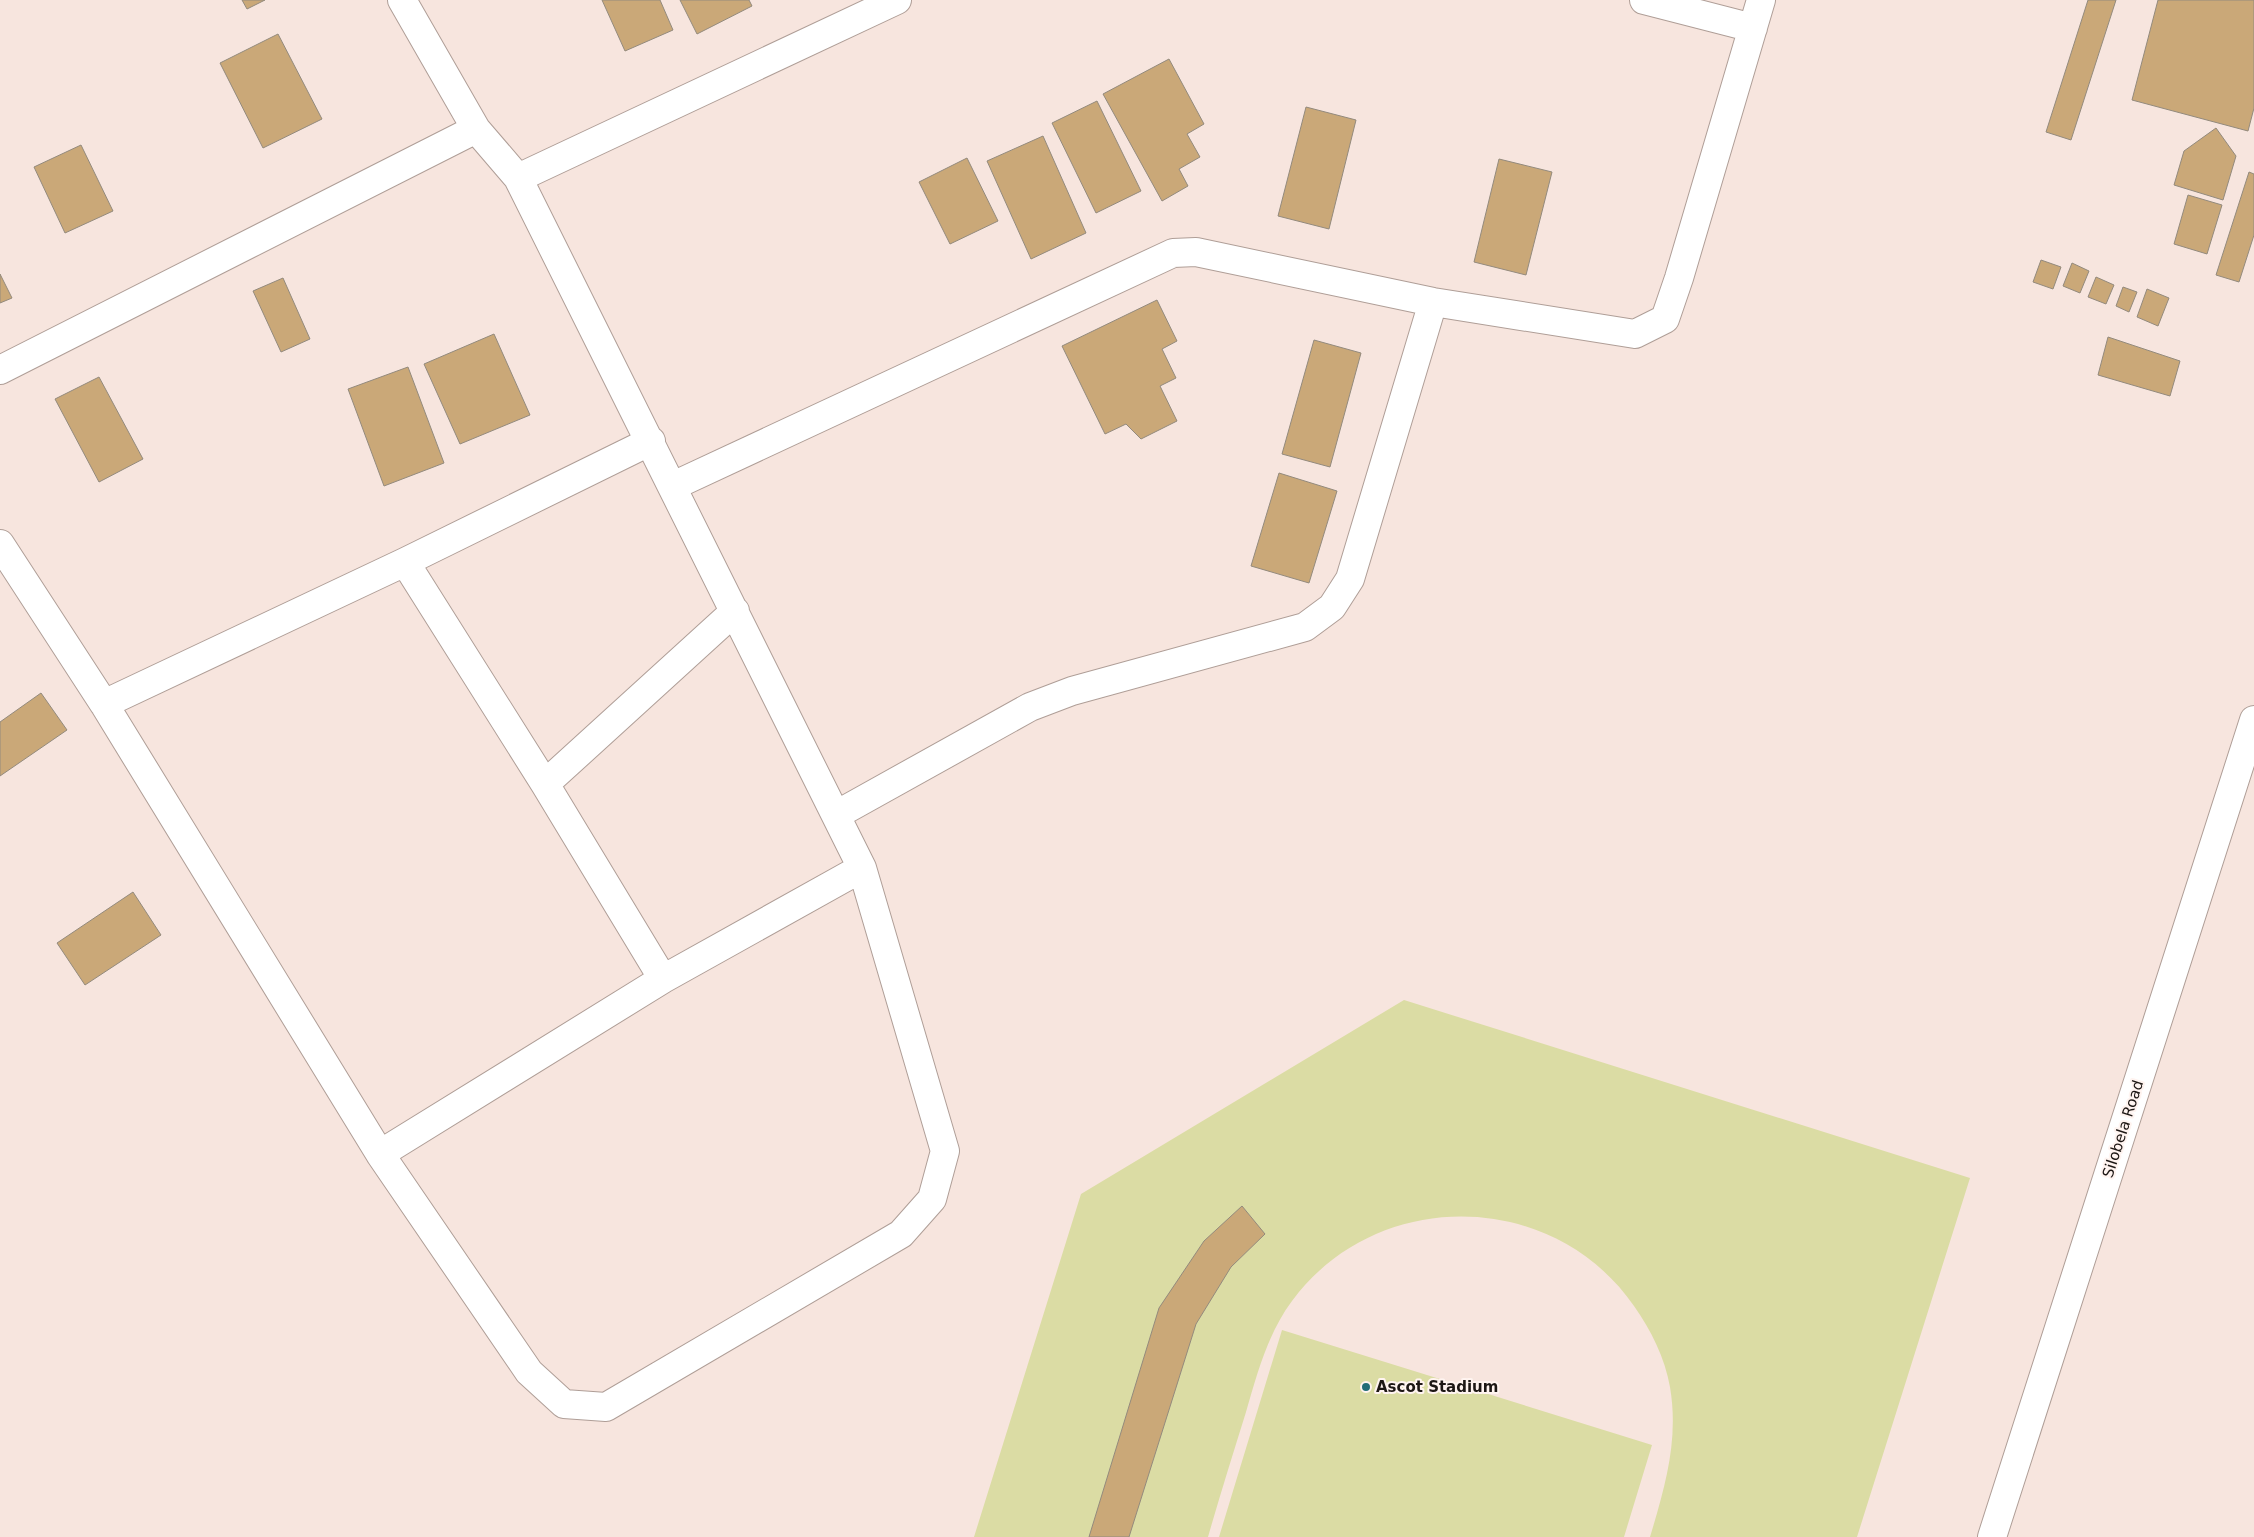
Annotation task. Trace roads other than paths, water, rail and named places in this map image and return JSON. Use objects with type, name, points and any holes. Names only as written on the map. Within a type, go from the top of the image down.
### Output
[{"type":"street","points":[[0,544],[104,704],[380,1154],[530,1372],[564,1404],[606,1407],[900,1234],[932,1199],[945,1151],[862,868],[651,441],[518,178],[476,128],[402,0]]},
{"type":"street","points":[[518,178],[897,0]]},
{"type":"street","points":[[1644,0],[1752,28]]},
{"type":"street","points":[[673,486],[1173,252],[1196,252],[1432,302],[1635,334],[1664,319],[1679,278],[1761,0]]},
{"type":"street","points":[[0,370],[476,128]]},
{"type":"street","points":[[836,815],[1030,707],[1072,691],[1305,627],[1332,607],[1350,579],[1432,302]]},
{"type":"street","points":[[104,704],[405,562],[651,441]]},
{"type":"street","points":[[405,562],[545,784],[663,979]]},
{"type":"street","points":[[545,784],[735,611]]},
{"type":"street","name":"Silobela Road","points":[[1992,1537],[2254,720]]},
{"type":"street","points":[[380,1154],[663,979],[862,868]]},
{"type":"place","name":"Ascot Stadium","points":[[1366,1387]]}]
